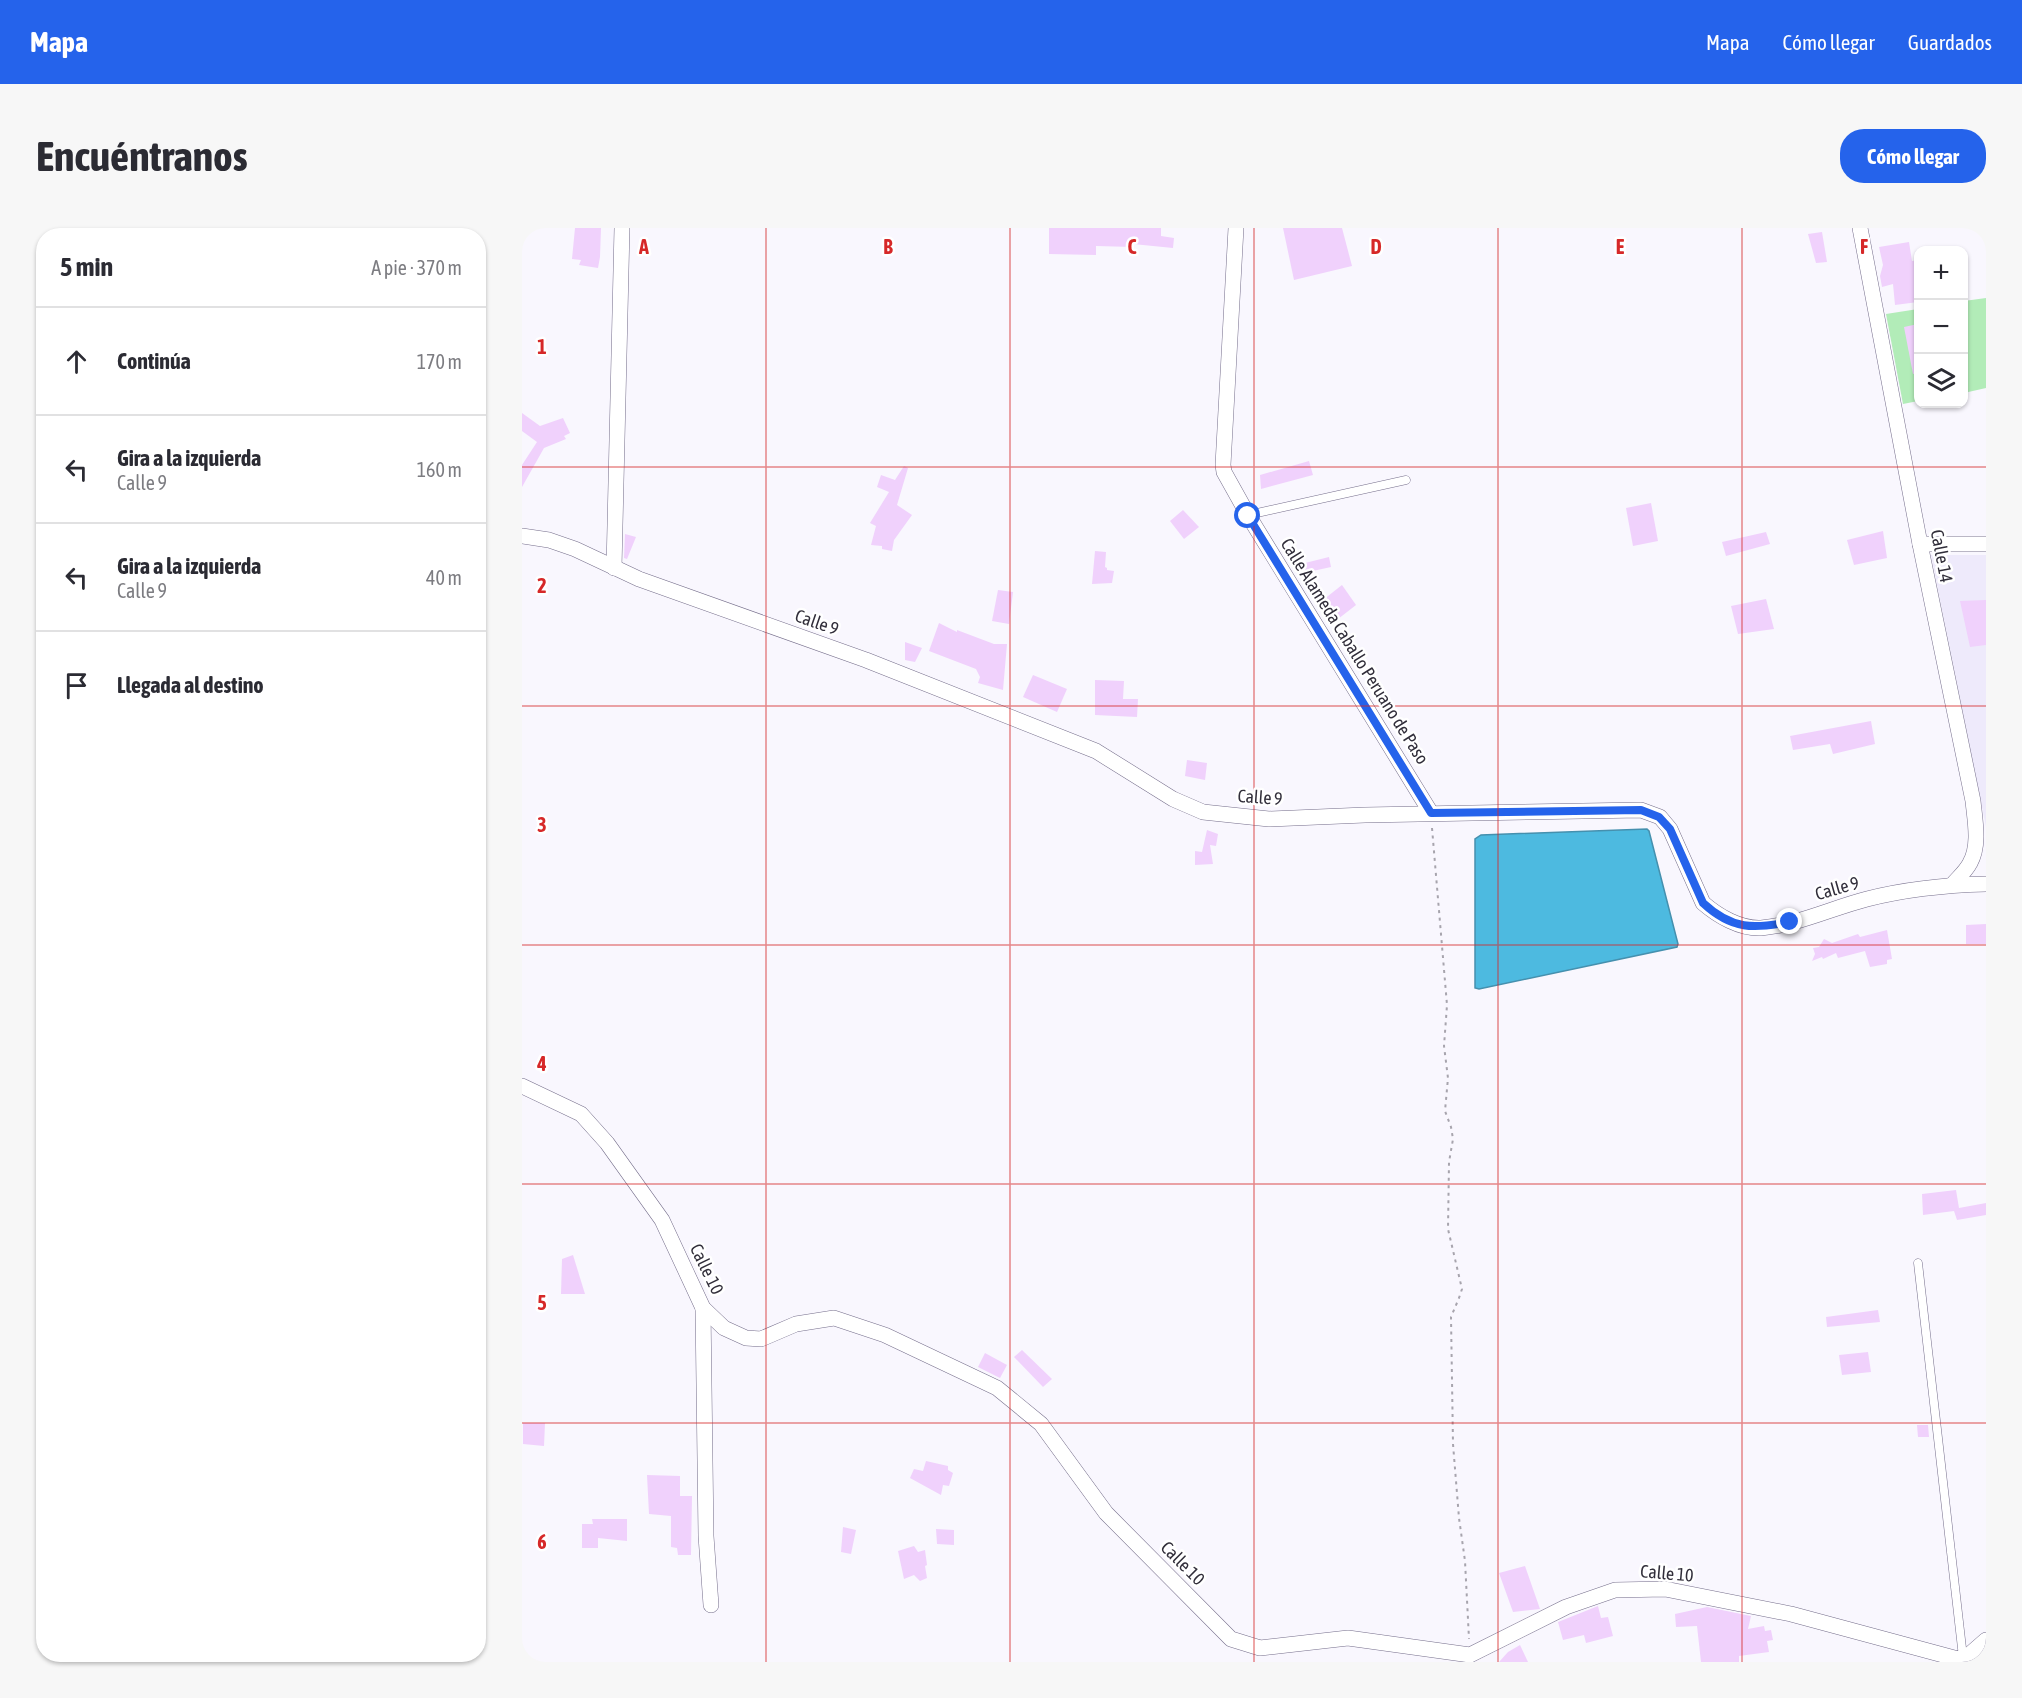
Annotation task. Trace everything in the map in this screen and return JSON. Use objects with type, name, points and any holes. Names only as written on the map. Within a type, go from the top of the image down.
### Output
[{"type":"street","points":[[614,568],[622,228]]},
{"type":"street","name":"Calle Alameda Caballo Peruano de Paso","points":[[1236,228],[1224,472],[1248,516],[1431,813]]},
{"type":"street","name":"Calle 14","points":[[1860,228],[1972,801],[1975,826],[1974,851],[1971,862],[1952,885]]},
{"type":"street","name":"Calle 9","points":[[522,536],[549,540],[575,549],[614,568],[867,660],[1096,751],[1173,799],[1203,812],[1269,819],[1431,813],[1641,810],[1659,817],[1670,829],[1703,903],[1713,912],[1742,926],[1760,928],[1869,899],[1952,885],[1986,884]]},
{"type":"street","points":[[1920,544],[1986,544]]},
{"type":"street","name":"Calle 10","points":[[522,1086],[581,1114],[607,1143],[662,1220],[703,1308],[724,1328],[746,1338],[761,1339],[796,1324],[834,1318],[885,1335],[997,1388],[1041,1424],[1106,1513],[1232,1639],[1260,1648],[1348,1638],[1470,1659],[1566,1607],[1615,1590],[1665,1589],[1791,1614],[1960,1659]]},
{"type":"street","points":[[703,1308],[706,1536],[711,1605]]},
{"type":"street","points":[[1960,1659],[1986,1640]]},
{"type":"lane","points":[[1248,516],[1406,480]]},
{"type":"lane","points":[[1918,1263],[1960,1659]]},
{"type":"path","points":[[1431,813],[1447,1005],[1444,1046],[1448,1078],[1445,1111],[1453,1139],[1449,1162],[1448,1229],[1462,1289],[1460,1299],[1450,1317],[1454,1444],[1459,1518],[1465,1561],[1470,1659]]},
{"type":"shaded area","points":[[1931,555],[1986,555],[1986,827]]},
{"type":"green space","points":[[1986,298],[1986,388],[1968,392],[1968,354],[1968,300]]},
{"type":"green space","points":[[1914,310],[1914,402],[1903,404],[1886,314]]},
{"type":"water","points":[[1647,829],[1677,947],[1475,988],[1475,839],[1481,835]]},
{"type":"building","points":[[575,228],[601,228],[598,268],[579,265],[581,260],[572,259]]},
{"type":"building","points":[[1049,228],[1161,228],[1161,236],[1174,238],[1173,248],[1133,244],[1133,247],[1096,246],[1096,255],[1049,254]]},
{"type":"building","points":[[1283,228],[1342,228],[1352,266],[1294,280]]},
{"type":"building","points":[[1822,232],[1827,262],[1816,263],[1808,234]]},
{"type":"building","points":[[1909,242],[1912,261],[1914,261],[1914,303],[1895,305],[1893,284],[1882,287],[1880,276],[1883,265],[1879,247]]},
{"type":"building","points":[[1914,325],[1914,374],[1913,374],[1904,327]]},
{"type":"building","points":[[522,413],[540,426],[563,418],[570,433],[564,436],[566,439],[544,448],[522,487],[522,465],[537,442],[522,431]]},
{"type":"building","points":[[1309,461],[1313,475],[1261,489],[1260,475]]},
{"type":"building","points":[[904,466],[908,468],[897,505],[912,515],[894,540],[892,551],[882,549],[882,546],[871,545],[876,526],[870,523],[889,492],[877,487],[881,475],[895,480]]},
{"type":"building","points":[[1651,503],[1658,541],[1633,546],[1626,508]]},
{"type":"building","points":[[1183,510],[1199,527],[1184,539],[1170,521]]},
{"type":"building","points":[[1883,531],[1887,558],[1854,565],[1847,540]]},
{"type":"building","points":[[1766,532],[1770,544],[1726,556],[1722,542]]},
{"type":"building","points":[[625,534],[636,537],[627,559],[624,558]]},
{"type":"building","points":[[1095,551],[1106,552],[1105,567],[1107,570],[1114,571],[1112,583],[1092,584]]},
{"type":"building","points":[[1329,557],[1331,567],[1299,574],[1297,565]]},
{"type":"building","points":[[1342,585],[1356,605],[1338,619],[1323,600]]},
{"type":"building","points":[[998,590],[1013,592],[1009,624],[992,621]]},
{"type":"building","points":[[1766,599],[1774,629],[1738,634],[1731,606]]},
{"type":"building","points":[[1986,600],[1986,645],[1970,647],[1960,601]]},
{"type":"building","points":[[939,623],[957,632],[957,630],[994,644],[1007,644],[1003,690],[978,683],[980,677],[976,669],[929,651]]},
{"type":"building","points":[[905,642],[922,648],[915,662],[905,660]]},
{"type":"building","points":[[1033,675],[1067,689],[1057,712],[1023,697]]},
{"type":"building","points":[[1095,680],[1124,681],[1123,699],[1138,699],[1137,717],[1095,715]]},
{"type":"building","points":[[1871,721],[1875,744],[1833,754],[1830,744],[1793,750],[1790,736]]},
{"type":"building","points":[[1187,760],[1207,763],[1205,780],[1185,776]]},
{"type":"building","points":[[1207,830],[1218,834],[1216,846],[1210,845],[1213,864],[1195,865],[1195,851],[1202,852]]},
{"type":"building","points":[[1986,924],[1986,944],[1966,944],[1966,925]]},
{"type":"building","points":[[1887,930],[1892,959],[1887,960],[1887,964],[1870,967],[1865,951],[1838,958],[1836,953],[1812,961],[1815,954],[1813,948],[1819,947],[1824,939],[1832,943],[1858,934],[1860,937]]},
{"type":"building","points":[[1956,1190],[1959,1208],[1986,1203],[1986,1215],[1957,1220],[1954,1211],[1923,1215],[1922,1194]]},
{"type":"building","points":[[573,1255],[585,1294],[561,1294],[562,1259]]},
{"type":"building","points":[[1878,1310],[1880,1322],[1827,1327],[1826,1317]]},
{"type":"building","points":[[1022,1350],[1052,1379],[1043,1387],[1014,1357]]},
{"type":"building","points":[[1868,1352],[1871,1372],[1842,1375],[1839,1355]]},
{"type":"building","points":[[985,1353],[1007,1365],[1000,1378],[978,1367]]},
{"type":"building","points":[[523,1423],[545,1423],[544,1446],[523,1444]]},
{"type":"building","points":[[1917,1425],[1928,1425],[1929,1437],[1918,1437]]},
{"type":"building","points":[[926,1461],[948,1466],[948,1470],[953,1473],[949,1486],[943,1485],[941,1495],[910,1478],[914,1469],[923,1471]]},
{"type":"building","points":[[647,1475],[680,1476],[680,1496],[692,1496],[691,1555],[678,1555],[677,1548],[671,1547],[671,1516],[649,1514]]},
{"type":"building","points":[[592,1519],[627,1519],[627,1541],[598,1538],[598,1548],[582,1548],[582,1524],[593,1524]]},
{"type":"building","points":[[843,1527],[856,1530],[851,1554],[841,1552]]},
{"type":"building","points":[[936,1529],[954,1530],[954,1545],[937,1544]]},
{"type":"building","points":[[914,1546],[918,1552],[925,1550],[927,1578],[920,1581],[914,1575],[904,1579],[898,1551]]},
{"type":"building","points":[[1525,1566],[1540,1609],[1513,1612],[1499,1573]]},
{"type":"building","points":[[1598,1606],[1601,1618],[1608,1617],[1613,1636],[1586,1643],[1584,1635],[1563,1640],[1558,1622]]},
{"type":"building","points":[[1707,1607],[1751,1616],[1748,1629],[1764,1626],[1765,1631],[1771,1630],[1773,1640],[1767,1641],[1769,1652],[1739,1656],[1739,1662],[1701,1662],[1697,1626],[1676,1627],[1675,1614]]},
{"type":"building","points":[[1520,1645],[1528,1662],[1499,1662],[1508,1652]]},
{"type":"route","points":[[1248,516],[1431,813],[1641,810],[1659,817],[1670,829],[1703,903],[1713,912],[1742,926],[1760,928],[1790,922]]}]
